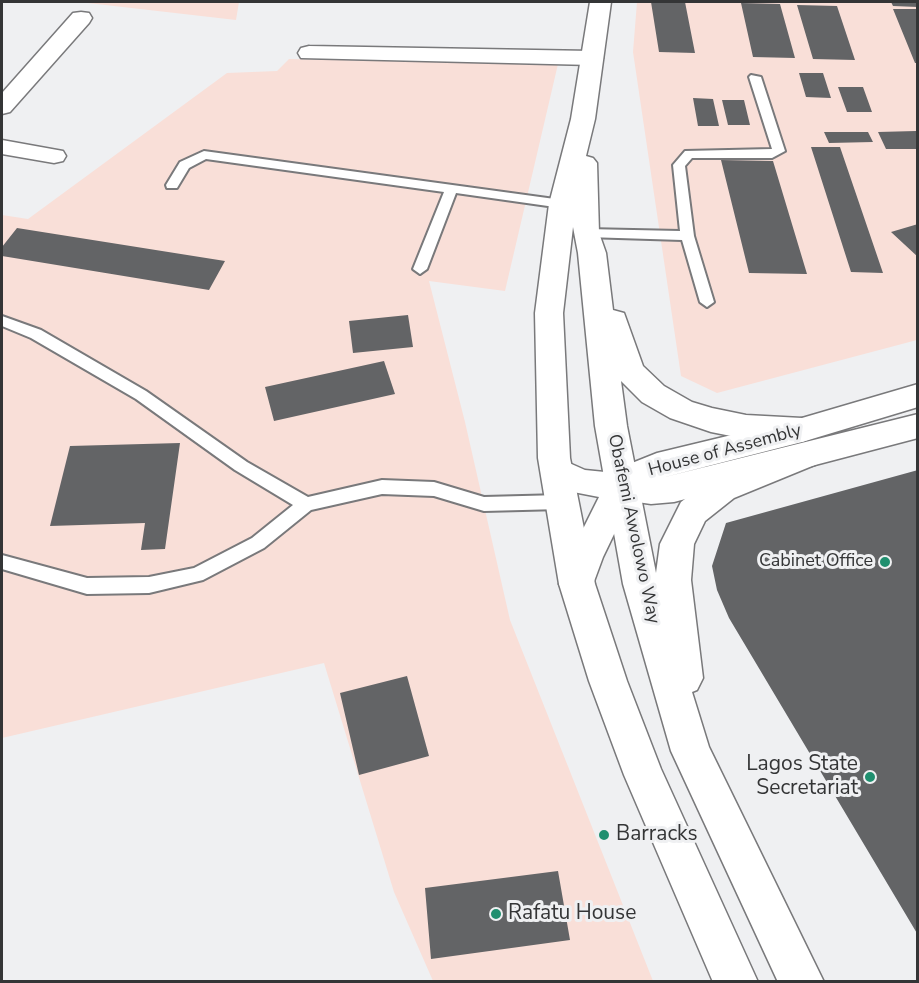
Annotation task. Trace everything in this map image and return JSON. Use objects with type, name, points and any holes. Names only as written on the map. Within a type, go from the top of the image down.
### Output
[{"type":"main road","name":"Obafemi Awolowo Way","points":[[600,2],[583,119],[562,204],[549,313],[554,458],[577,584],[608,681],[644,775],[736,981]]},
{"type":"main road","points":[[2,107],[81,18]]},
{"type":"main road","points":[[309,53],[592,58]]},
{"type":"main road","name":"Obafemi Awolowo Way","points":[[583,119],[589,243],[611,426],[641,584],[692,751],[802,981]]},
{"type":"main road","points":[[2,147],[54,156]]},
{"type":"main road","points":[[589,243],[608,277],[617,333],[630,371],[653,394],[681,410],[711,420],[804,443]]},
{"type":"main road","name":"House of Assembly","points":[[560,486],[580,482],[651,491],[674,489],[804,443],[918,395]]},
{"type":"main road","name":"House of Assembly","points":[[804,443],[918,426]]},
{"type":"main road","points":[[692,751],[673,580],[677,544],[693,512],[722,489],[804,443]]},
{"type":"main road","points":[[577,584],[586,557],[621,486]]},
{"type":"lane","points":[[707,302],[687,236],[681,160],[689,154],[772,154],[780,151],[755,77]]},
{"type":"lane","points":[[172,185],[184,165],[204,155],[562,204]]},
{"type":"lane","points":[[420,270],[451,189]]},
{"type":"lane","points":[[589,243],[687,236]]},
{"type":"lane","points":[[2,321],[36,334],[141,395],[241,466],[306,504]]},
{"type":"lane","points":[[2,562],[87,586],[150,585],[197,575],[258,543],[306,504],[382,487],[434,489],[484,504],[560,486]]},
{"type":"shaded area","points":[[79,2],[239,2],[236,20]]},
{"type":"shaded area","points":[[637,2],[917,2],[917,340],[717,393],[681,376],[633,52]]},
{"type":"shaded area","points":[[289,59],[558,64],[505,291],[429,281],[465,422],[510,620],[653,981],[433,981],[394,892],[324,663],[2,738],[2,215],[28,219],[227,73],[277,71]]},
{"type":"building","points":[[651,2],[685,2],[695,53],[659,52]]},
{"type":"building","points":[[891,2],[918,2],[918,7],[893,6]]},
{"type":"building","points":[[741,3],[780,4],[795,58],[753,57]]},
{"type":"building","points":[[797,5],[837,6],[855,60],[813,59]]},
{"type":"building","points":[[893,9],[918,9],[918,63],[915,63]]},
{"type":"building","points":[[799,73],[823,73],[831,98],[806,97]]},
{"type":"building","points":[[838,87],[863,87],[872,112],[847,112]]},
{"type":"building","points":[[693,98],[713,99],[719,126],[698,126]]},
{"type":"building","points":[[722,100],[744,100],[750,125],[728,125]]},
{"type":"building","points":[[916,131],[918,149],[886,149],[878,132]]},
{"type":"building","points":[[824,132],[868,132],[873,142],[829,143]]},
{"type":"building","points":[[811,147],[840,147],[883,273],[851,272]]},
{"type":"building","points":[[721,160],[773,161],[807,274],[749,273]]},
{"type":"building","points":[[918,224],[918,257],[891,232]]},
{"type":"building","points":[[17,228],[225,261],[209,290],[2,256],[2,247]]},
{"type":"building","points":[[408,315],[413,347],[353,353],[349,321]]},
{"type":"building","points":[[384,361],[395,394],[274,421],[265,387]]},
{"type":"building","points":[[180,443],[165,549],[141,550],[145,523],[50,526],[70,446]]},
{"type":"building","name":"Lagos State Secretariat","points":[[918,470],[918,935],[729,618],[717,590],[712,566],[726,523]]},
{"type":"building","points":[[407,676],[429,756],[359,775],[340,693]]},
{"type":"building","name":"Rafatu House","points":[[558,871],[570,940],[431,959],[425,888]]},
{"type":"place","name":"Cabinet Office","points":[[885,562]]},
{"type":"place","name":"Lagos State Secretariat","points":[[870,777]]},
{"type":"place","name":"Barracks","points":[[604,835]]},
{"type":"place","name":"Rafatu House","points":[[496,914]]}]
